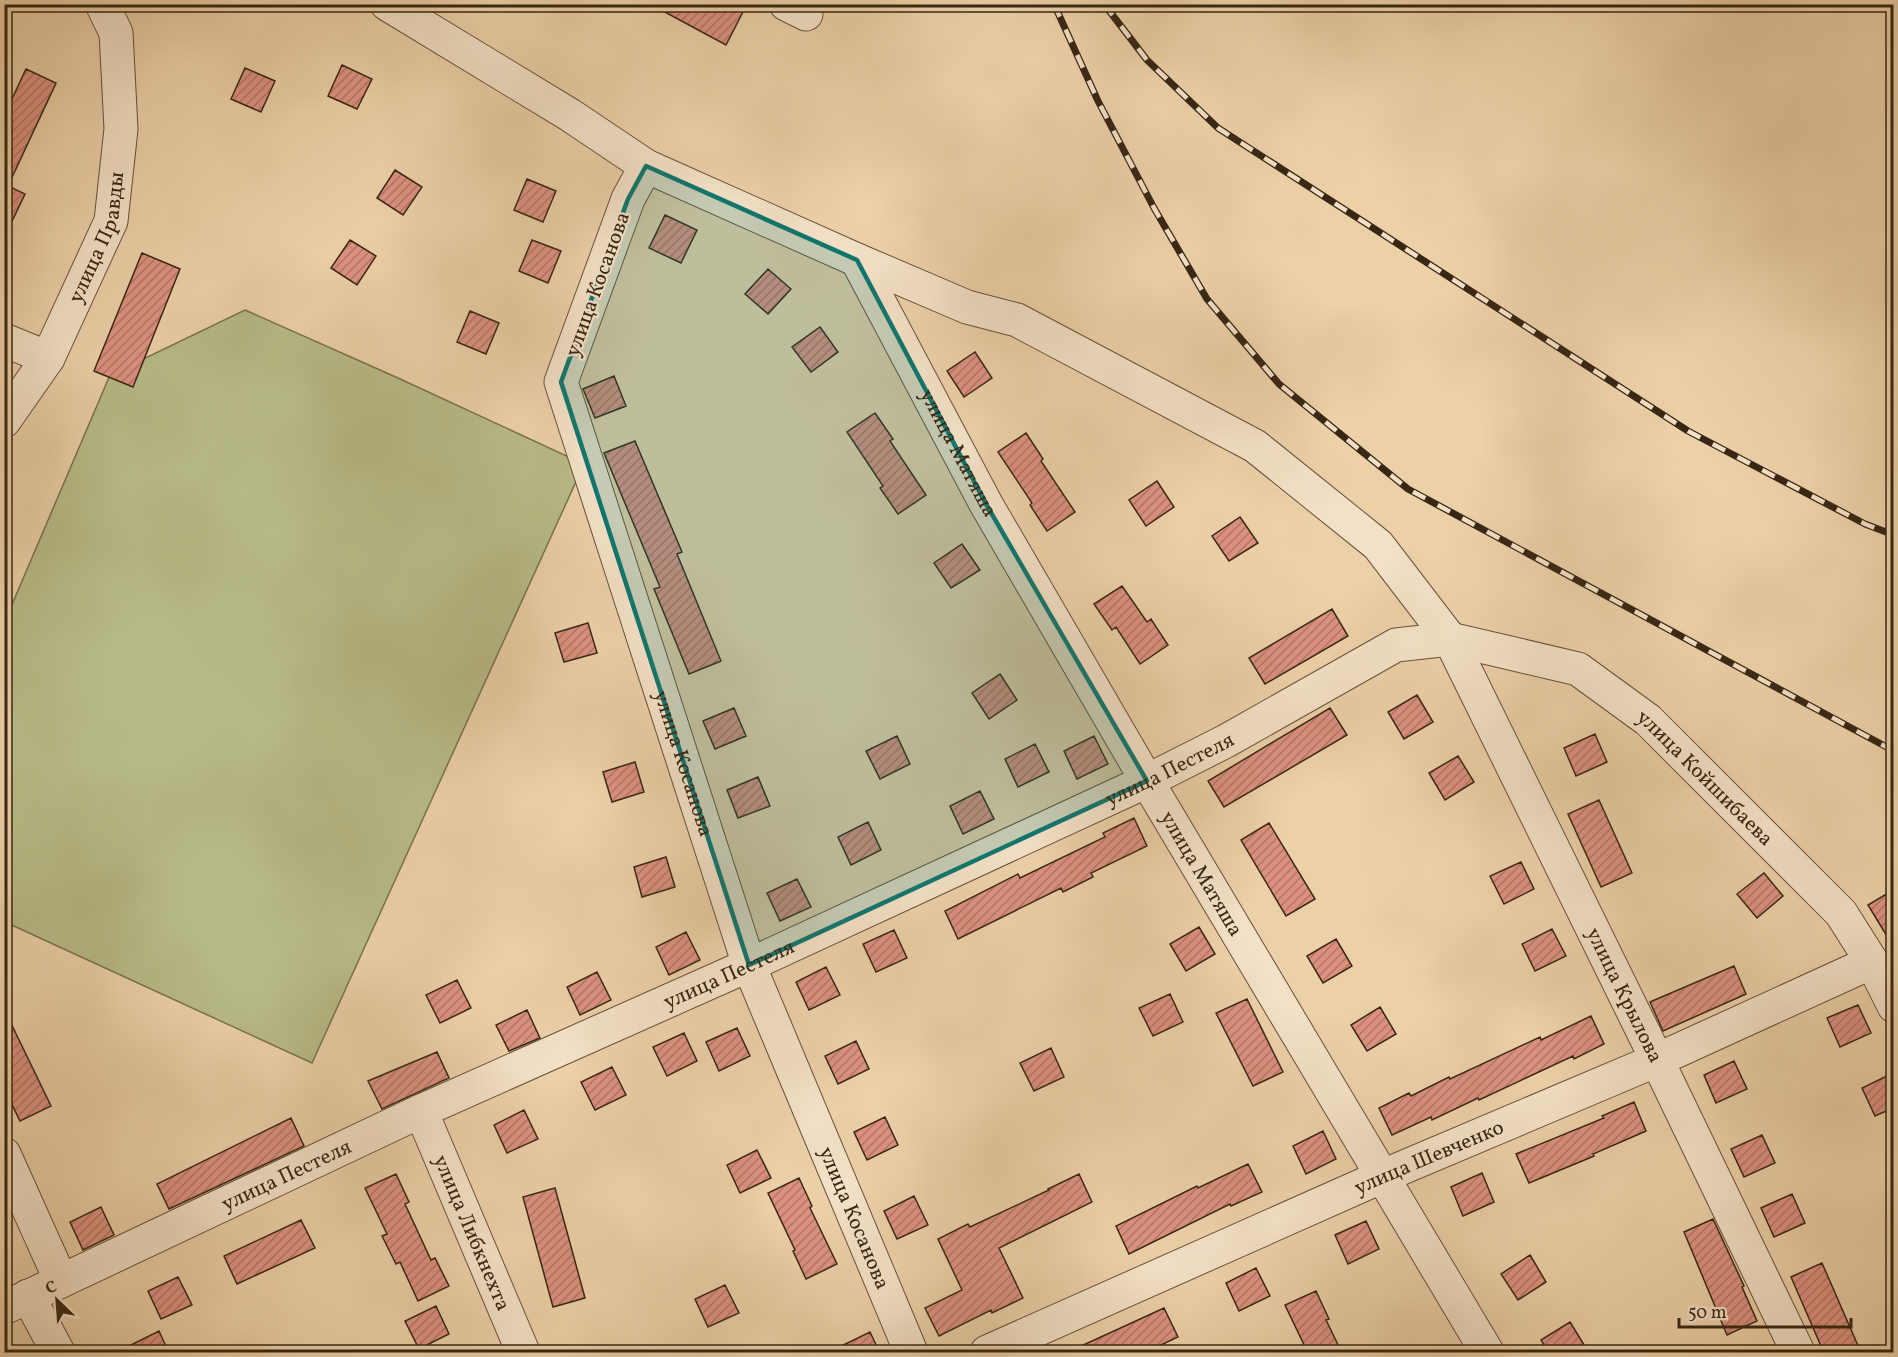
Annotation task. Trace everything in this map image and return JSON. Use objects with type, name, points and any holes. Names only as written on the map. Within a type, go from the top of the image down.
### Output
[{"type":"street","name":"улица Крылова","points":[[387,4],[570,115],[646,166],[967,307],[1017,320],[1255,446],[1378,545],[1450,639],[1798,1353]]},
{"type":"street","name":"улица Правды","points":[[4,421],[48,358],[111,221],[121,129],[109,19]]},
{"type":"street","name":"улица Косанова","points":[[646,166],[628,199],[561,382],[749,965],[911,1353]]},
{"type":"street","name":"улица Матяша","points":[[857,260],[986,504],[1147,781],[1488,1353]]},
{"type":"street","points":[[4,340],[48,358]]},
{"type":"street","name":"улица Пестеля","points":[[16,1302],[421,1111],[749,965],[1147,781],[1226,741],[1396,645],[1450,639]]},
{"type":"street","name":"улица Койшибаева","points":[[1450,639],[1578,669],[1648,720],[1841,913],[1872,962],[1893,1006]]},
{"type":"street","name":"улица Шевченко","points":[[987,1353],[1383,1176],[1657,1060],[1872,962]]},
{"type":"street","name":"улица Либкнехта","points":[[421,1111],[523,1353]]},
{"type":"street","points":[[4,1154],[61,1281]]},
{"type":"street","points":[[16,1302],[58,1353]]},
{"type":"highlighted area","points":[[646,166],[857,260],[986,504],[1147,781],[749,965],[561,382],[628,199]]},
{"type":"green space","points":[[245,310],[584,464],[312,1063],[5,922],[5,621],[110,375]]},
{"type":"building","points":[[650,4],[747,4],[726,45]]},
{"type":"building","points":[[342,65],[372,79],[357,109],[328,96]]},
{"type":"building","points":[[245,68],[275,81],[261,112],[231,99]]},
{"type":"building","points":[[26,69],[56,83],[8,186],[25,194],[4,238],[4,116]]},
{"type":"building","points":[[395,170],[422,187],[403,215],[377,198]]},
{"type":"building","points":[[527,179],[556,191],[543,222],[514,210]]},
{"type":"building","points":[[665,215],[697,230],[681,263],[649,248]]},
{"type":"building","points":[[350,240],[376,256],[357,285],[331,268]]},
{"type":"building","points":[[532,240],[561,251],[548,283],[519,271]]},
{"type":"building","points":[[142,253],[180,269],[133,387],[94,371]]},
{"type":"building","points":[[768,269],[791,289],[768,314],[745,294]]},
{"type":"building","points":[[470,311],[499,323],[486,354],[457,342]]},
{"type":"building","points":[[820,327],[838,352],[811,372],[792,347]]},
{"type":"building","points":[[975,352],[992,378],[964,397],[947,371]]},
{"type":"building","points":[[614,376],[626,406],[595,418],[583,389]]},
{"type":"building","points":[[875,413],[893,439],[890,441],[926,495],[898,514],[880,488],[883,486],[847,432]]},
{"type":"building","points":[[1026,433],[1043,459],[1041,461],[1075,512],[1047,531],[1030,505],[1032,503],[998,452]]},
{"type":"building","points":[[635,441],[682,552],[677,554],[721,661],[689,674],[654,589],[660,587],[604,453]]},
{"type":"building","points":[[1157,481],[1174,507],[1146,526],[1129,500]]},
{"type":"building","points":[[1240,517],[1258,543],[1229,561],[1212,536]]},
{"type":"building","points":[[962,544],[980,570],[951,588],[934,563]]},
{"type":"building","points":[[1122,586],[1147,622],[1151,619],[1168,645],[1140,664],[1116,627],[1112,630],[1094,604]]},
{"type":"building","points":[[1332,609],[1348,636],[1265,684],[1249,658]]},
{"type":"building","points":[[588,623],[597,653],[564,662],[555,633]]},
{"type":"building","points":[[1000,674],[1017,700],[989,719],[972,693]]},
{"type":"building","points":[[1417,695],[1433,722],[1404,739],[1388,712]]},
{"type":"building","points":[[734,708],[746,736],[715,749],[703,721]]},
{"type":"building","points":[[1330,708],[1347,735],[1224,807],[1208,781]]},
{"type":"building","points":[[1595,734],[1607,762],[1576,776],[1564,748]]},
{"type":"building","points":[[897,736],[910,764],[880,779],[866,751]]},
{"type":"building","points":[[1094,736],[1108,764],[1077,779],[1064,751]]},
{"type":"building","points":[[1035,744],[1049,772],[1018,787],[1005,759]]},
{"type":"building","points":[[1458,756],[1474,782],[1445,800],[1429,773]]},
{"type":"building","points":[[635,762],[644,792],[612,802],[603,772]]},
{"type":"building","points":[[758,777],[770,806],[738,818],[727,790]]},
{"type":"building","points":[[980,791],[994,819],[963,834],[950,806]]},
{"type":"building","points":[[1599,800],[1632,873],[1601,887],[1568,814]]},
{"type":"building","points":[[1134,818],[1147,846],[1091,873],[1093,877],[1063,892],[1061,888],[958,939],[945,911],[1018,874],[1020,878],[1105,837],[1103,833]]},
{"type":"building","points":[[868,822],[881,850],[851,865],[838,837]]},
{"type":"building","points":[[1269,823],[1315,899],[1286,916],[1241,840]]},
{"type":"building","points":[[666,857],[675,887],[642,897],[634,867]]},
{"type":"building","points":[[1521,862],[1534,889],[1504,904],[1490,876]]},
{"type":"building","points":[[1764,873],[1783,896],[1757,918],[1737,894]]},
{"type":"building","points":[[797,879],[811,907],[780,921],[767,893]]},
{"type":"building","points":[[1893,890],[1893,946],[1868,905]]},
{"type":"building","points":[[1199,927],[1215,954],[1186,971],[1170,944]]},
{"type":"building","points":[[1552,929],[1566,956],[1535,971],[1522,944]]},
{"type":"building","points":[[894,930],[907,958],[876,972],[863,944]]},
{"type":"building","points":[[686,932],[700,960],[669,975],[656,947]]},
{"type":"building","points":[[1336,939],[1352,966],[1323,983],[1307,956]]},
{"type":"building","points":[[1734,966],[1746,994],[1663,1031],[1650,1002]]},
{"type":"building","points":[[826,967],[840,995],[809,1010],[796,982]]},
{"type":"building","points":[[597,972],[611,1000],[580,1015],[567,987]]},
{"type":"building","points":[[457,980],[471,1008],[440,1023],[426,995]]},
{"type":"building","points":[[1170,994],[1183,1022],[1153,1036],[1139,1008]]},
{"type":"building","points":[[1247,999],[1283,1072],[1253,1086],[1216,1013]]},
{"type":"building","points":[[1858,1005],[1871,1033],[1840,1047],[1827,1018]]},
{"type":"building","points":[[1380,1007],[1396,1034],[1367,1051],[1351,1025]]},
{"type":"building","points":[[4,1009],[51,1106],[20,1121],[4,1088]]},
{"type":"building","points":[[527,1010],[540,1038],[509,1051],[496,1025]]},
{"type":"building","points":[[1591,1016],[1604,1044],[1479,1100],[1478,1098],[1432,1120],[1431,1117],[1392,1135],[1379,1108],[1409,1093],[1411,1096],[1449,1077],[1450,1079],[1540,1037],[1541,1040]]},
{"type":"building","points":[[737,1028],[750,1056],[719,1071],[706,1042]]},
{"type":"building","points":[[684,1033],[697,1061],[667,1076],[653,1047]]},
{"type":"building","points":[[856,1041],[869,1069],[838,1084],[825,1056]]},
{"type":"building","points":[[1051,1048],[1064,1077],[1034,1091],[1020,1063]]},
{"type":"building","points":[[437,1052],[449,1078],[382,1109],[368,1081]]},
{"type":"building","points":[[1734,1061],[1747,1089],[1716,1103],[1704,1075]]},
{"type":"building","points":[[612,1067],[626,1095],[595,1110],[581,1082]]},
{"type":"building","points":[[1893,1073],[1893,1108],[1875,1116],[1862,1088]]},
{"type":"building","points":[[1634,1102],[1646,1131],[1529,1183],[1516,1154],[1604,1118],[1602,1116]]},
{"type":"building","points":[[524,1110],[538,1139],[507,1153],[494,1125]]},
{"type":"building","points":[[885,1117],[898,1145],[867,1160],[854,1132]]},
{"type":"building","points":[[291,1118],[304,1146],[169,1209],[157,1184]]},
{"type":"building","points":[[1323,1131],[1336,1159],[1306,1174],[1293,1146]]},
{"type":"building","points":[[1762,1135],[1775,1163],[1744,1177],[1731,1149]]},
{"type":"building","points":[[757,1150],[771,1178],[740,1193],[727,1165]]},
{"type":"building","points":[[1248,1164],[1262,1192],[1231,1206],[1230,1204],[1129,1254],[1116,1226]]},
{"type":"building","points":[[1482,1173],[1494,1202],[1463,1216],[1451,1187]]},
{"type":"building","points":[[396,1174],[409,1202],[405,1204],[431,1260],[435,1258],[449,1286],[418,1301],[400,1262],[396,1264],[382,1236],[387,1234],[365,1188]]},
{"type":"building","points":[[1079,1174],[1092,1202],[999,1248],[1023,1298],[992,1313],[991,1310],[939,1336],[925,1308],[962,1290],[938,1239],[968,1224],[970,1227]]},
{"type":"building","points":[[799,1178],[812,1206],[810,1208],[837,1264],[806,1279],[768,1193]]},
{"type":"building","points":[[555,1188],[585,1298],[553,1307],[523,1197]]},
{"type":"building","points":[[1792,1194],[1805,1223],[1774,1237],[1761,1208]]},
{"type":"building","points":[[914,1196],[928,1225],[897,1239],[884,1211]]},
{"type":"building","points":[[101,1207],[114,1235],[83,1250],[70,1222]]},
{"type":"building","points":[[1713,1219],[1744,1286],[1742,1287],[1757,1321],[1727,1335],[1684,1232]]},
{"type":"building","points":[[301,1220],[315,1248],[237,1284],[224,1256]]},
{"type":"building","points":[[1366,1221],[1379,1249],[1348,1264],[1335,1235]]},
{"type":"building","points":[[1530,1255],[1546,1282],[1518,1300],[1501,1274]]},
{"type":"building","points":[[1822,1263],[1859,1348],[1849,1353],[1824,1353],[1791,1277]]},
{"type":"building","points":[[1256,1268],[1270,1296],[1239,1311],[1226,1283]]},
{"type":"building","points":[[178,1277],[192,1305],[161,1319],[148,1291]]},
{"type":"building","points":[[725,1285],[739,1313],[708,1327],[695,1299]]},
{"type":"building","points":[[1316,1291],[1329,1319],[1326,1320],[1342,1353],[1308,1353],[1285,1305]]},
{"type":"building","points":[[436,1306],[449,1334],[419,1349],[405,1321]]},
{"type":"building","points":[[1164,1308],[1178,1337],[1144,1353],[1066,1353]]},
{"type":"building","points":[[1570,1322],[1589,1353],[1549,1353],[1541,1340]]},
{"type":"building","points":[[159,1331],[169,1353],[115,1353]]},
{"type":"building","points":[[870,1332],[880,1353],[827,1353]]},
{"type":"railway","points":[[1054,4],[1098,101],[1154,208],[1207,299],[1279,384],[1408,489],[1894,751]]},
{"type":"railway","points":[[1104,4],[1147,60],[1218,128],[1688,431],[1865,524],[1894,535]]}]
